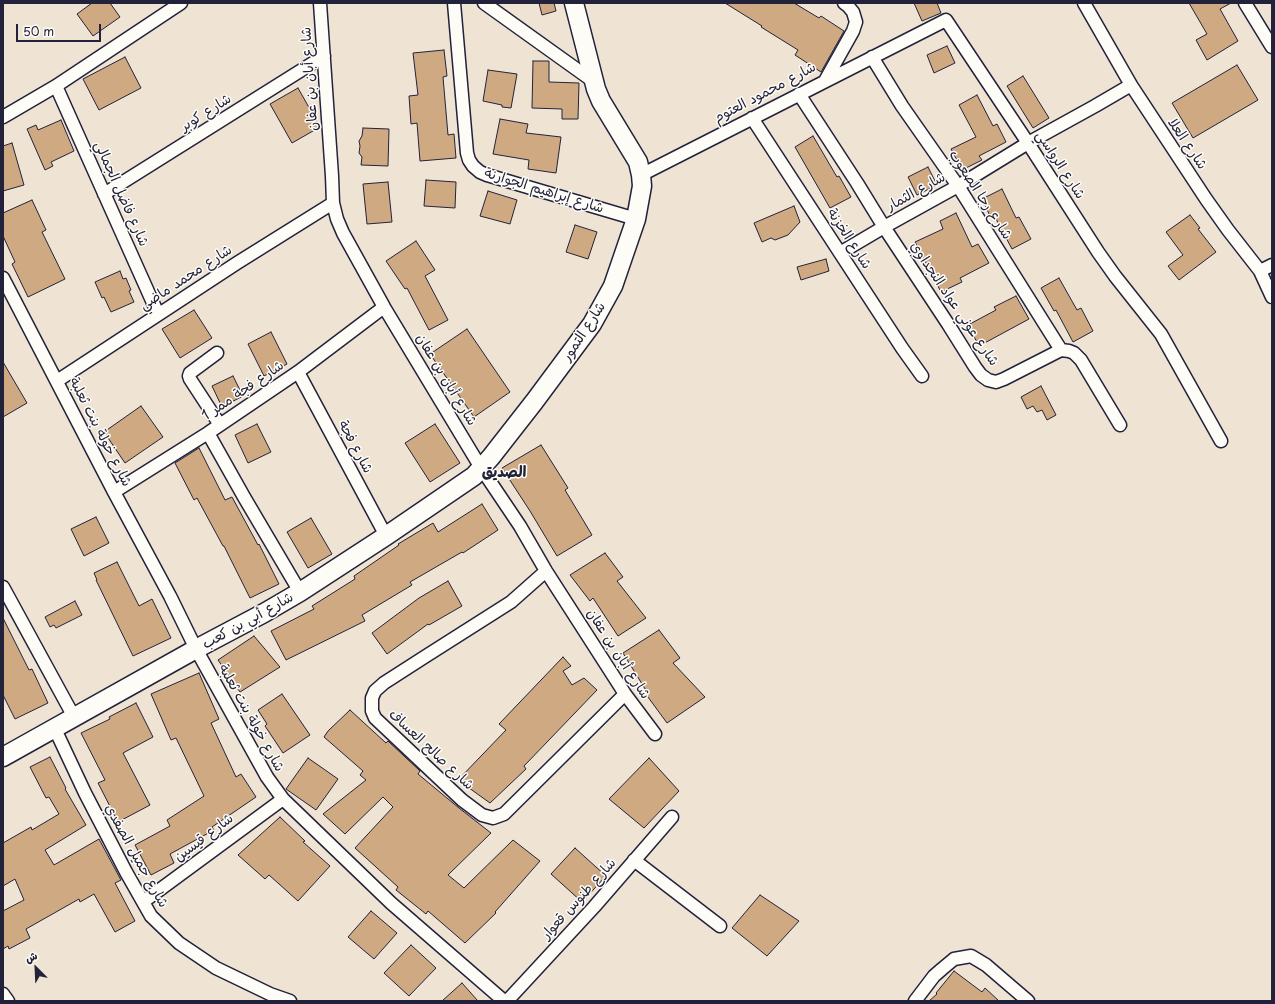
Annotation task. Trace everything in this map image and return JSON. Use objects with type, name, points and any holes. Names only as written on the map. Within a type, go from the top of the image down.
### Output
[{"type":"street","points":[[3,117],[56,86],[181,3]]},
{"type":"street","name":"شارع أبان بن عفان","points":[[320,3],[333,203],[337,219],[343,233],[384,307],[482,468],[520,526],[546,571],[625,694],[655,734]]},
{"type":"street","name":"شارع إبراهيم الجوارنة","points":[[454,3],[467,153],[473,166],[480,172],[487,175],[636,219]]},
{"type":"street","points":[[484,3],[593,81]]},
{"type":"street","points":[[574,3],[593,81],[601,101],[633,152],[638,162],[641,175]]},
{"type":"street","name":"شارع محمود العتوم","points":[[641,175],[825,81],[853,31],[856,22],[853,12],[844,3]]},
{"type":"street","name":"شارع العلا","points":[[1084,3],[1131,85],[1228,230],[1260,271],[1272,297]]},
{"type":"street","points":[[1245,3],[1272,46]]},
{"type":"street","name":"شارع الرواسي","points":[[825,81],[946,20],[1098,252],[1160,334],[1221,441]]},
{"type":"street","name":"شارع كوبر","points":[[104,194],[324,56]]},
{"type":"street","name":"شارع رجا الصعوب","points":[[872,57],[902,106],[958,186],[1061,350]]},
{"type":"street","name":"شارع الثمار","points":[[840,253],[1131,85]]},
{"type":"street","name":"شارع فاضل الجمالي","points":[[56,86],[158,314]]},
{"type":"street","name":"شارع عوني عواد النجداوي","points":[[799,94],[975,367],[982,375],[988,380],[996,382],[1061,350]]},
{"type":"street","name":"شارع الخزنة","points":[[752,118],[902,348],[922,376]]},
{"type":"street","name":"شارع التمور","points":[[482,468],[534,402],[592,324],[612,286],[636,219],[642,186],[641,175]]},
{"type":"street","name":"شارع محمد ماضي","points":[[57,381],[237,263],[333,203]]},
{"type":"street","points":[[1260,271],[1272,265]]},
{"type":"street","name":"شارع خولة بنت ثعلبة","points":[[3,278],[114,492],[170,596],[196,649],[266,777],[283,800],[391,904],[505,1001]]},
{"type":"street","name":"شارع فجة ممر 1","points":[[114,492],[208,433],[298,372],[384,307]]},
{"type":"street","points":[[1061,350],[1069,351],[1081,360],[1120,425]]},
{"type":"street","points":[[217,353],[189,376],[220,424]]},
{"type":"street","name":"شارع فجة","points":[[298,372],[386,536]]},
{"type":"street","points":[[208,433],[300,592]]},
{"type":"street","name":"شارع أبي بن كعب","points":[[3,756],[300,592],[467,482],[482,468]]},
{"type":"street","name":"شارع صالح العساف","points":[[546,571],[511,602],[384,683],[375,691],[372,698],[372,712],[375,718],[462,800],[482,815],[493,818],[504,814],[625,694]]},
{"type":"street","points":[[5,594],[74,717]]},
{"type":"street","name":"شارع جميل الصفدي","points":[[54,728],[85,793],[126,872],[151,916],[179,943],[216,968],[270,994],[290,1001]]},
{"type":"street","name":"شارع قيسين","points":[[143,902],[283,800]]},
{"type":"street","name":"شارع طنوس قعوار","points":[[505,1001],[594,907],[672,817]]},
{"type":"street","points":[[634,860],[720,926]]},
{"type":"street","points":[[915,1001],[942,968],[954,959],[971,956],[986,965],[1028,1001]]},
{"type":"street","points":[[3,994],[8,1001]]},
{"type":"building","points":[[92,3],[110,3],[120,17],[93,36],[77,14]]},
{"type":"building","points":[[539,3],[554,3],[556,11],[542,15]]},
{"type":"building","points":[[725,3],[794,3],[819,18],[821,16],[844,31],[821,72],[795,55],[798,50]]},
{"type":"building","points":[[914,3],[937,3],[941,13],[922,21]]},
{"type":"building","points":[[1189,3],[1231,3],[1220,9],[1238,41],[1207,60],[1196,40],[1207,34]]},
{"type":"building","points":[[947,46],[955,63],[934,73],[927,55]]},
{"type":"building","points":[[444,50],[447,76],[443,77],[448,135],[454,134],[456,158],[420,161],[417,123],[411,124],[409,96],[418,95],[413,53]]},
{"type":"building","points":[[125,57],[141,88],[99,110],[83,79]]},
{"type":"building","points":[[533,61],[549,61],[549,82],[579,83],[578,119],[562,119],[562,109],[532,108]]},
{"type":"building","points":[[1237,65],[1258,100],[1193,138],[1172,103]]},
{"type":"building","points":[[488,70],[517,74],[511,108],[502,107],[502,105],[483,101]]},
{"type":"building","points":[[1023,76],[1049,118],[1033,128],[1007,86]]},
{"type":"building","points":[[298,88],[320,127],[292,143],[270,104]]},
{"type":"building","points":[[977,95],[993,126],[997,124],[1006,142],[979,156],[982,160],[962,170],[951,149],[976,137],[959,105]]},
{"type":"building","points":[[500,119],[528,124],[526,133],[561,137],[556,173],[528,169],[529,160],[493,154]]},
{"type":"building","points":[[61,120],[74,151],[51,162],[53,166],[45,170],[27,129],[36,125],[38,130]]},
{"type":"building","points":[[363,128],[389,129],[388,166],[361,165],[362,157],[359,153],[359,141],[362,136]]},
{"type":"building","points":[[813,136],[837,177],[839,176],[851,197],[830,208],[795,147]]},
{"type":"building","points":[[12,143],[24,185],[3,191],[3,146]]},
{"type":"building","points":[[928,167],[937,185],[917,195],[908,177]]},
{"type":"building","points":[[426,180],[456,182],[455,208],[424,206]]},
{"type":"building","points":[[388,182],[392,222],[367,224],[363,184]]},
{"type":"building","points":[[1002,189],[1016,218],[1019,217],[1031,239],[1012,249],[995,217],[991,218],[982,199]]},
{"type":"building","points":[[488,191],[517,200],[510,224],[480,216]]},
{"type":"building","points":[[32,200],[46,230],[42,232],[65,279],[28,297],[12,264],[15,262],[3,236],[3,213]]},
{"type":"building","points":[[794,206],[800,222],[788,235],[775,240],[771,238],[762,242],[754,223]]},
{"type":"building","points":[[956,213],[972,247],[978,244],[989,263],[960,278],[962,282],[941,292],[915,242],[943,229],[940,221]]},
{"type":"building","points":[[1190,215],[1200,228],[1198,229],[1216,252],[1179,280],[1168,266],[1183,255],[1166,232]]},
{"type":"building","points":[[575,225],[597,232],[588,259],[566,252]]},
{"type":"building","points":[[416,241],[435,270],[425,276],[448,320],[429,330],[407,288],[405,289],[386,261]]},
{"type":"building","points":[[826,259],[829,271],[801,280],[797,267]]},
{"type":"building","points":[[120,271],[123,279],[126,278],[131,290],[129,291],[134,302],[111,312],[104,297],[102,298],[95,282]]},
{"type":"building","points":[[1059,278],[1077,310],[1081,308],[1093,331],[1073,342],[1056,310],[1054,311],[1041,288]]},
{"type":"building","points":[[1016,296],[1029,319],[979,346],[968,325],[996,310],[994,307]]},
{"type":"building","points":[[194,310],[212,338],[180,358],[162,329]]},
{"type":"building","points":[[467,329],[510,392],[474,417],[430,354]]},
{"type":"building","points":[[271,332],[287,364],[264,376],[248,344]]},
{"type":"building","points":[[3,362],[27,403],[3,417]]},
{"type":"building","points":[[233,376],[243,396],[222,407],[212,386]]},
{"type":"building","points":[[1041,386],[1056,415],[1047,420],[1042,410],[1037,412],[1033,406],[1027,409],[1021,397]]},
{"type":"building","points":[[141,406],[163,437],[125,463],[104,432]]},
{"type":"building","points":[[257,424],[271,452],[248,463],[235,435]]},
{"type":"building","points":[[435,424],[460,463],[430,482],[405,443]]},
{"type":"building","points":[[541,445],[568,488],[565,490],[592,535],[557,556],[502,468]]},
{"type":"building","points":[[199,448],[225,500],[232,497],[258,545],[259,544],[279,584],[250,598],[224,546],[197,498],[194,500],[175,463]]},
{"type":"building","points":[[482,504],[498,530],[463,553],[462,552],[410,582],[412,585],[362,615],[365,621],[286,660],[271,631],[314,609],[312,606],[355,579],[354,576],[399,545],[398,544],[433,523],[438,532]]},
{"type":"building","points":[[96,517],[109,543],[84,556],[71,529]]},
{"type":"building","points":[[311,518],[332,554],[308,568],[287,532]]},
{"type":"building","points":[[605,553],[623,577],[617,581],[646,618],[618,636],[593,598],[590,601],[570,575]]},
{"type":"building","points":[[117,562],[139,606],[152,599],[171,638],[133,656],[94,573]]},
{"type":"building","points":[[448,581],[462,606],[429,625],[428,624],[387,654],[372,633],[419,598]]},
{"type":"building","points":[[75,601],[82,615],[56,628],[54,625],[50,627],[45,617]]},
{"type":"building","points":[[3,618],[29,670],[32,669],[48,703],[15,719],[3,695]]},
{"type":"building","points":[[659,630],[680,658],[673,663],[705,697],[667,723],[645,693],[647,692],[623,653]]},
{"type":"building","points":[[254,636],[280,667],[240,692],[218,660]]},
{"type":"building","points":[[563,657],[571,666],[563,671],[572,685],[584,678],[597,690],[524,766],[526,769],[490,803],[458,780],[506,730],[499,724]]},
{"type":"building","points":[[199,673],[219,719],[211,723],[236,777],[241,774],[256,797],[212,827],[214,830],[170,854],[174,863],[151,875],[135,845],[170,826],[167,820],[204,796],[176,738],[171,740],[151,694]]},
{"type":"building","points":[[282,694],[310,735],[283,753],[265,726],[267,724],[258,710]]},
{"type":"building","points":[[136,703],[153,737],[123,753],[150,805],[118,822],[98,783],[105,780],[81,733],[110,719],[109,717]]},
{"type":"building","points":[[350,710],[386,743],[388,741],[420,771],[418,774],[491,833],[448,875],[464,888],[513,840],[540,861],[495,912],[496,913],[465,943],[428,911],[426,914],[396,890],[398,887],[355,848],[393,807],[383,797],[345,834],[323,814],[366,780],[360,775],[363,771],[324,737],[328,731]]},
{"type":"building","points":[[50,757],[66,788],[65,789],[86,825],[45,850],[54,865],[99,839],[121,880],[115,883],[135,921],[115,932],[94,894],[80,902],[79,899],[26,929],[30,938],[9,949],[8,946],[3,949],[3,911],[24,900],[15,879],[3,886],[3,843],[31,827],[32,830],[59,814],[49,797],[46,798],[30,767]]},
{"type":"building","points":[[308,758],[338,779],[316,810],[286,789]]},
{"type":"building","points":[[649,758],[679,791],[644,828],[609,799]]},
{"type":"building","points":[[280,817],[305,841],[303,842],[330,866],[298,901],[269,875],[265,879],[238,855]]},
{"type":"building","points":[[575,848],[606,876],[582,902],[551,874]]},
{"type":"building","points":[[760,895],[799,921],[767,956],[732,928]]},
{"type":"building","points":[[371,911],[397,933],[374,959],[348,937]]},
{"type":"building","points":[[411,945],[436,968],[409,996],[384,973]]},
{"type":"building","points":[[954,971],[982,992],[985,988],[999,1001],[929,1001],[937,994],[936,993]]},
{"type":"building","points":[[462,983],[478,1001],[442,1001]]},
{"type":"district","name":"الصديق","points":[[504,473]]}]
